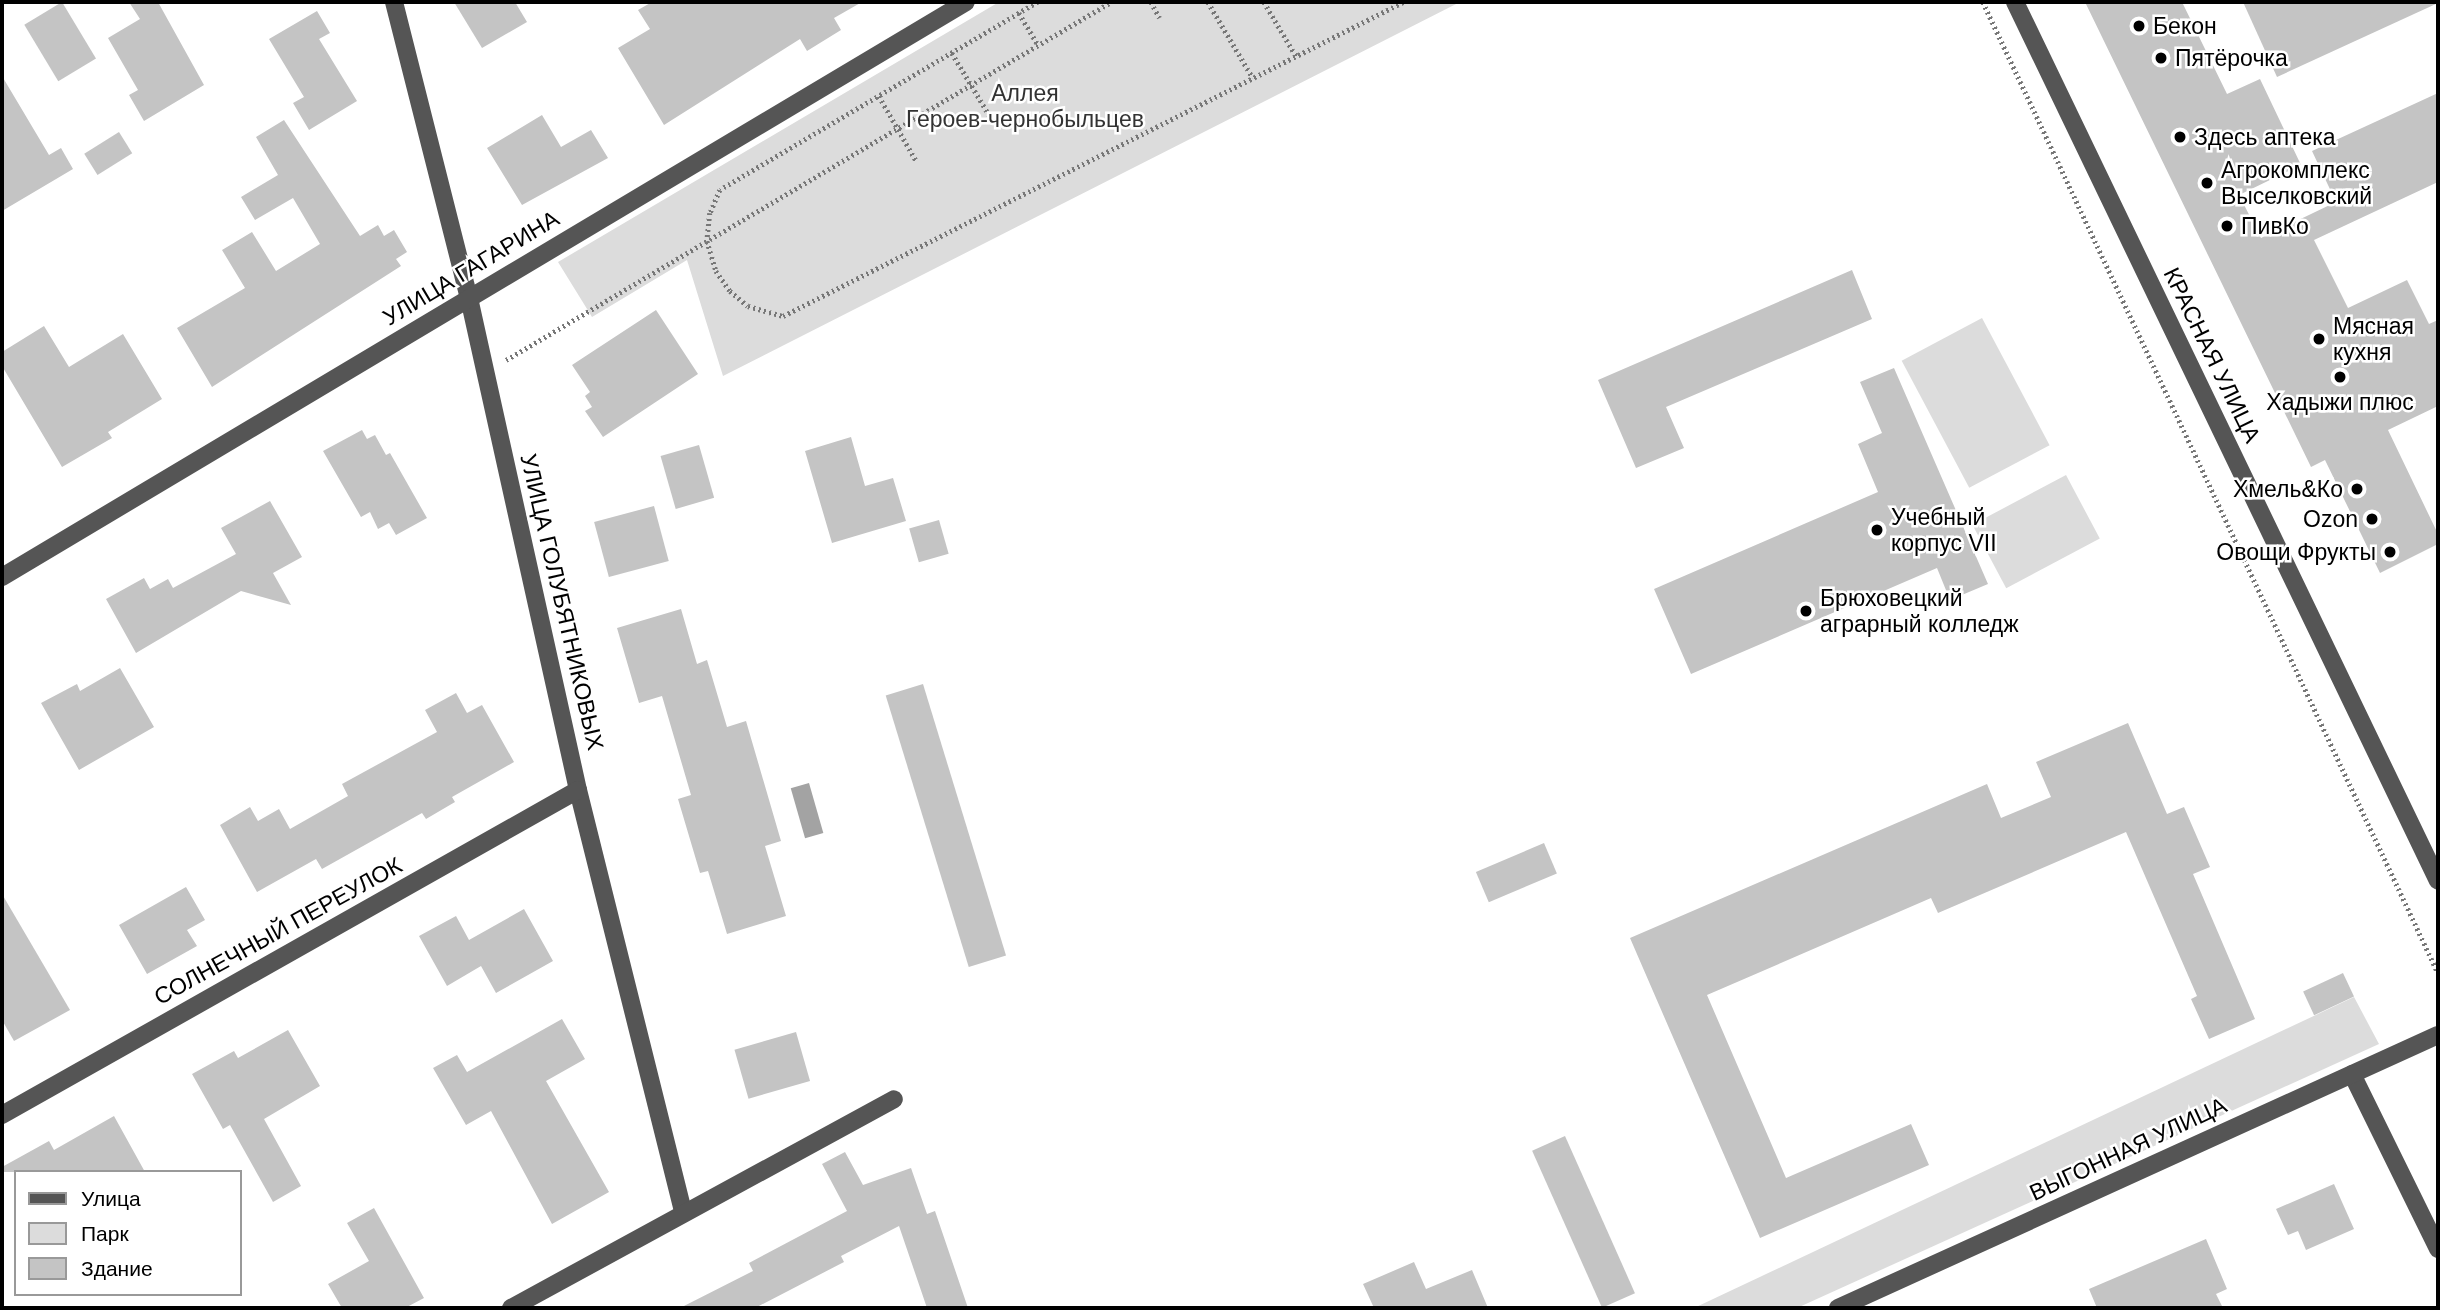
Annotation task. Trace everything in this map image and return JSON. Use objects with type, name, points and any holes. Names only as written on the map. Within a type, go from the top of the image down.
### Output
[{"type":"street","name":"УЛИЦА ГОЛУБЯТНИКОВЫХ","points":[[394,2],[469,298],[578,790],[683,1212]]},
{"type":"street","name":"УЛИЦА ГАГАРИНА","points":[[2,576],[966,2]]},
{"type":"street","name":"КРАСНАЯ УЛИЦА","points":[[2015,2],[2438,881]]},
{"type":"street","name":"СОЛНЕЧНЫЙ ПЕРЕУЛОК","points":[[2,1115],[578,790]]},
{"type":"street","name":"ВЫГОННАЯ УЛИЦА","points":[[1838,1308],[2438,1035]]},
{"type":"street","points":[[2352,1074],[2438,1249]]},
{"type":"street","points":[[511,1308],[683,1212],[894,1100]]},
{"type":"path","points":[[1038,2],[720,190],[710,213],[707,241],[716,271],[730,290],[748,306],[783,316],[1403,2]]},
{"type":"path","points":[[485,372],[1111,2]]},
{"type":"path","points":[[1150,2],[1160,18]]},
{"type":"path","points":[[1208,2],[1253,78]]},
{"type":"path","points":[[1264,2],[1296,56]]},
{"type":"path","points":[[1983,2],[2438,973]]},
{"type":"path","points":[[1019,13],[1038,45]]},
{"type":"path","points":[[951,53],[991,118]]},
{"type":"path","points":[[879,96],[918,162]]},
{"type":"green space","name":"Аллея Героев-чернобыльцев","points":[[999,2],[1460,2],[723,376],[687,260],[592,317],[558,262]]},
{"type":"green space","points":[[1982,318],[2050,445],[1969,488],[1902,361]]},
{"type":"green space","points":[[2066,475],[2100,539],[2006,588],[1972,525]]},
{"type":"green space","points":[[2354,997],[2379,1044],[1797,1308],[1694,1308]]},
{"type":"shaded area","points":[[809,783],[823,833],[805,838],[791,788]]},
{"type":"building","points":[[62,2],[96,59],[58,81],[24,25]]},
{"type":"building","points":[[129,2],[158,2],[204,85],[144,121],[129,95],[138,90],[108,38],[140,19]]},
{"type":"building","points":[[454,2],[515,2],[527,22],[482,48]]},
{"type":"building","points":[[652,2],[862,2],[834,18],[841,30],[807,51],[800,39],[664,125],[618,48],[650,29],[638,10]]},
{"type":"building","points":[[2085,2],[2182,2],[2227,94],[2260,79],[2301,165],[2239,195],[2261,238],[2336,202],[2312,151],[2438,93],[2438,182],[2314,240],[2348,308],[2407,280],[2429,324],[2438,320],[2438,406],[2388,430],[2438,534],[2438,544],[2380,573],[2325,460],[2311,467]]},
{"type":"building","points":[[2243,2],[2438,2],[2438,3],[2277,77]]},
{"type":"building","points":[[317,11],[330,33],[319,39],[357,101],[309,130],[293,103],[304,97],[269,39]]},
{"type":"building","points":[[2,76],[49,155],[61,148],[73,169],[2,211]]},
{"type":"building","points":[[542,115],[561,147],[591,130],[608,158],[522,205],[487,148]]},
{"type":"building","points":[[284,120],[360,236],[378,225],[384,236],[394,230],[407,252],[396,259],[401,266],[212,387],[177,328],[245,288],[222,250],[252,232],[276,271],[320,244],[293,198],[255,220],[241,197],[278,175],[256,137]]},
{"type":"building","points":[[119,132],[132,153],[97,175],[84,154]]},
{"type":"building","points":[[1852,270],[1872,319],[1666,407],[1684,448],[1636,468],[1598,380]]},
{"type":"building","points":[[656,310],[698,374],[603,437],[585,411],[592,407],[585,396],[590,392],[572,365]]},
{"type":"building","points":[[44,326],[69,367],[123,334],[162,399],[108,432],[112,438],[62,467],[2,366],[2,352]]},
{"type":"building","name":"Учебный корпус VII","points":[[1894,368],[1988,584],[1950,600],[1937,568],[1691,674],[1654,589],[1878,492],[1858,444],[1882,433],[1860,382]]},
{"type":"building","points":[[362,430],[367,439],[375,435],[386,455],[390,453],[427,518],[396,535],[389,523],[378,529],[370,512],[361,517],[323,451]]},
{"type":"building","points":[[851,437],[865,486],[893,478],[906,521],[832,543],[805,451]]},
{"type":"building","points":[[699,445],[714,498],[676,509],[661,456]]},
{"type":"building","points":[[270,501],[302,557],[273,573],[291,605],[241,591],[136,653],[106,599],[144,578],[150,589],[168,579],[173,588],[236,554],[221,528]]},
{"type":"building","points":[[654,506],[669,561],[609,577],[594,522]]},
{"type":"building","points":[[939,520],[949,554],[919,562],[909,529]]},
{"type":"building","points":[[681,609],[697,664],[707,660],[727,727],[746,721],[781,841],[765,846],[786,916],[727,934],[708,871],[700,873],[678,799],[691,795],[662,696],[639,703],[617,628]]},
{"type":"building","points":[[120,668],[154,727],[79,770],[41,703],[77,684],[80,691]]},
{"type":"building","points":[[923,684],[1006,956],[969,967],[886,695]]},
{"type":"building","points":[[456,693],[467,713],[482,705],[514,762],[452,797],[455,802],[426,819],[422,813],[322,869],[316,859],[257,892],[220,825],[250,807],[258,821],[279,809],[290,829],[348,796],[342,784],[437,732],[425,710]]},
{"type":"building","points":[[2128,723],[2167,814],[2184,807],[2210,867],[2193,874],[2255,1019],[2209,1039],[2191,999],[2197,996],[2126,832],[1938,913],[1931,898],[1707,995],[1786,1178],[1911,1124],[1929,1165],[1760,1238],[1630,938],[1987,784],[2001,818],[2051,797],[2036,762]]},
{"type":"building","points":[[1544,843],[1557,873],[1489,902],[1476,872]]},
{"type":"building","points":[[186,887],[205,920],[187,930],[197,946],[147,974],[119,925]]},
{"type":"building","points":[[2,894],[70,1010],[14,1041],[2,1020]]},
{"type":"building","points":[[524,909],[553,961],[496,993],[481,966],[447,986],[419,936],[456,916],[469,940]]},
{"type":"building","points":[[2343,973],[2354,997],[2314,1015],[2303,992]]},
{"type":"building","points":[[562,1019],[585,1059],[546,1081],[609,1192],[552,1224],[491,1111],[466,1125],[433,1068],[457,1055],[467,1072]]},
{"type":"building","points":[[288,1030],[320,1086],[264,1119],[301,1186],[273,1202],[230,1125],[223,1129],[192,1074],[234,1051],[238,1058]]},
{"type":"building","points":[[796,1032],[810,1081],[749,1099],[734,1050]]},
{"type":"building","points":[[114,1116],[144,1170],[2,1172],[2,1167],[49,1141],[54,1150]]},
{"type":"building","points":[[1565,1136],[1635,1293],[1602,1308],[1532,1151]]},
{"type":"building","points":[[845,1152],[863,1185],[911,1168],[927,1214],[935,1211],[968,1308],[927,1308],[899,1226],[841,1256],[844,1262],[755,1308],[680,1308],[753,1271],[749,1263],[847,1211],[822,1164]]},
{"type":"building","points":[[2334,1184],[2354,1229],[2306,1250],[2298,1231],[2288,1235],[2276,1209]]},
{"type":"building","points":[[374,1208],[424,1298],[405,1308],[342,1308],[328,1284],[369,1261],[347,1223]]},
{"type":"building","points":[[2206,1239],[2227,1289],[2216,1294],[2223,1308],[2097,1308],[2089,1289]]},
{"type":"building","points":[[1414,1262],[1426,1289],[1472,1270],[1488,1308],[1374,1308],[1363,1284]]},
{"type":"place","name":"Бекон","points":[[2139,26]]},
{"type":"place","name":"Пятёрочка","points":[[2161,58]]},
{"type":"place","name":"Здесь аптека","points":[[2180,137]]},
{"type":"place","name":"Агрокомплекс Выселковский","points":[[2207,183]]},
{"type":"place","name":"ПивКо","points":[[2227,226]]},
{"type":"place","name":"Мясная кухня","points":[[2319,339]]},
{"type":"place","name":"Хадыжи плюс","points":[[2340,377]]},
{"type":"place","name":"Хмель&Ко","points":[[2357,489]]},
{"type":"place","name":"Ozon","points":[[2372,519]]},
{"type":"place","name":"Учебный корпус VII","points":[[1877,530]]},
{"type":"place","name":"Овощи Фрукты","points":[[2390,552]]},
{"type":"place","name":"Брюховецкий аграрный колледж","points":[[1806,611]]}]
